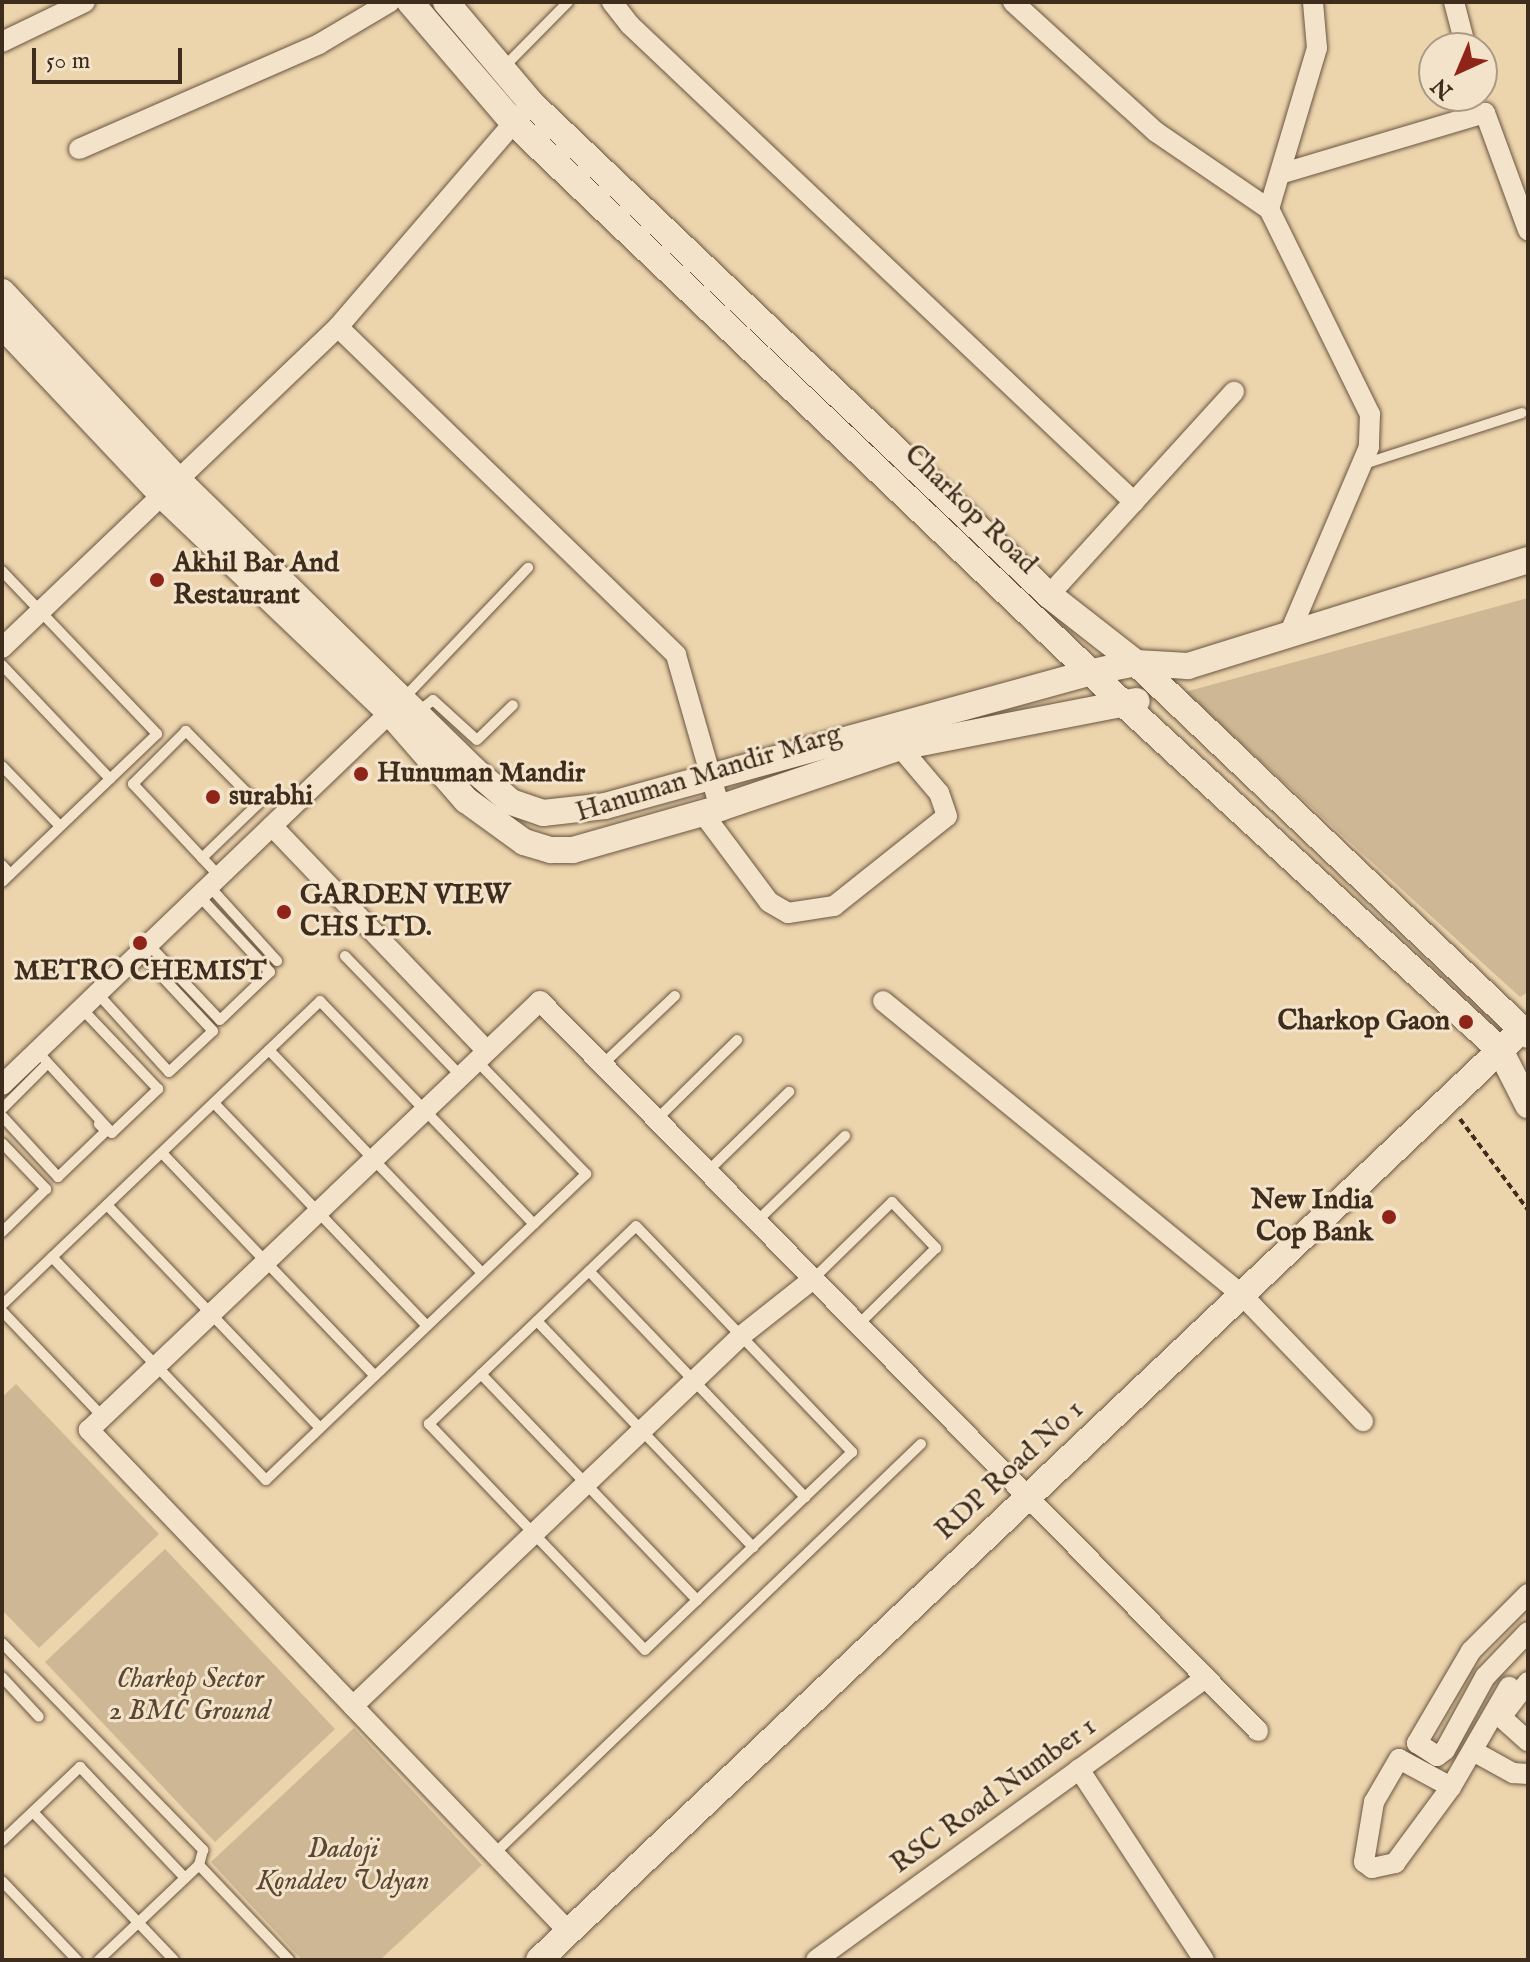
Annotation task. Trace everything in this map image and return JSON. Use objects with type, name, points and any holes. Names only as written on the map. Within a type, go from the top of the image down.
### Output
[{"type":"street","points":[[79,149],[319,44],[390,2]]},
{"type":"street","name":"Charkop Road","points":[[410,2],[1125,705],[1500,1050]]},
{"type":"street","name":"Charkop Road","points":[[446,2],[500,72],[522,113],[1049,595],[1136,663],[1162,693],[1526,1032]]},
{"type":"street","points":[[612,2],[630,25],[1134,502]]},
{"type":"street","points":[[1013,2],[1156,132],[1269,209],[1370,414],[1369,447],[1291,630]]},
{"type":"street","points":[[1269,209],[1317,48],[1313,2]]},
{"type":"street","points":[[1454,2],[1462,32]]},
{"type":"street","points":[[2,42],[74,4]]},
{"type":"street","points":[[1280,174],[1462,112]]},
{"type":"street","points":[[1485,112],[1528,230]]},
{"type":"street","points":[[2,648],[338,327],[522,113]]},
{"type":"street","points":[[2,292],[170,488]]},
{"type":"street","name":"Hanuman Mandir Marg","points":[[2,325],[403,709],[466,800],[524,842],[573,850],[711,810],[900,747],[1125,705],[1162,693]]},
{"type":"street","points":[[338,327],[676,655],[711,777],[711,810],[769,902],[788,913],[834,906],[947,816],[939,793],[900,747]]},
{"type":"street","points":[[1049,595],[1234,392]]},
{"type":"street","points":[[2,1085],[38,1058],[82,1009],[272,826],[403,709],[511,802],[543,813],[605,806],[1092,672],[1136,663],[1188,666],[1291,630],[1528,560]]},
{"type":"street","points":[[1162,693],[1188,666]]},
{"type":"street","points":[[272,826],[482,1056]]},
{"type":"street","points":[[569,1932],[89,1430],[540,1001],[1026,1499],[1258,1731]]},
{"type":"street","points":[[883,1001],[1242,1295],[1363,1421]]},
{"type":"street","name":"RDP Road No 1","points":[[539,1960],[1500,1050],[1526,1032]]},
{"type":"street","points":[[1500,1050],[1528,1105]]},
{"type":"street","points":[[353,1706],[741,1336],[812,1280]]},
{"type":"street","points":[[1528,1594],[1465,1660],[1417,1743],[1437,1756],[1445,1750],[1485,1677],[1528,1632]]},
{"type":"street","points":[[1465,1660],[1485,1677],[1513,1688]]},
{"type":"street","name":"RSC Road Number 1","points":[[816,1960],[1205,1678]]},
{"type":"street","points":[[1513,1688],[1501,1717],[1528,1741]]},
{"type":"street","points":[[1451,1787],[1399,1759],[1374,1802],[1364,1862],[1372,1868],[1395,1863],[1451,1787],[1513,1688]]},
{"type":"street","points":[[1473,1751],[1513,1773],[1528,1774]]},
{"type":"street","points":[[1079,1769],[1204,1960]]},
{"type":"lane","points":[[500,72],[568,2]]},
{"type":"lane","points":[[1362,464],[1522,413]]},
{"type":"lane","points":[[403,709],[528,568]]},
{"type":"lane","points":[[2,571],[157,734],[6,878],[2,865]]},
{"type":"lane","points":[[2,665],[110,779]]},
{"type":"lane","points":[[403,709],[433,700],[477,740],[513,705]]},
{"type":"lane","points":[[145,949],[220,1020],[270,972],[210,887],[202,858],[133,784],[186,731],[258,804],[202,858]]},
{"type":"lane","points":[[2,766],[60,826]]},
{"type":"lane","points":[[210,887],[277,961]]},
{"type":"lane","points":[[98,994],[169,1072],[213,1031],[145,949]]},
{"type":"lane","points":[[345,956],[461,1076]]},
{"type":"lane","points":[[603,1064],[675,996]]},
{"type":"lane","points":[[2,1305],[320,1001],[534,1224]]},
{"type":"lane","points":[[38,1058],[112,1133],[158,1089],[82,1009]]},
{"type":"lane","points":[[656,1120],[737,1040]]},
{"type":"lane","points":[[269,1050],[482,1273]]},
{"type":"lane","points":[[52,1257],[266,1480],[586,1174],[482,1056]]},
{"type":"lane","points":[[2,1109],[38,1058]]},
{"type":"lane","points":[[2,1116],[58,1177],[106,1131],[38,1058]]},
{"type":"lane","points":[[707,1172],[789,1092]]},
{"type":"lane","points":[[214,1103],[427,1326]]},
{"type":"lane","points":[[756,1222],[845,1136]]},
{"type":"lane","points":[[2,1143],[46,1189],[2,1232]]},
{"type":"lane","points":[[162,1153],[375,1376]]},
{"type":"lane","points":[[812,1280],[892,1202],[936,1248],[857,1326]]},
{"type":"lane","points":[[107,1205],[320,1428]]},
{"type":"lane","points":[[636,1226],[852,1452],[645,1650],[429,1424],[537,1321],[636,1226]]},
{"type":"lane","points":[[589,1271],[805,1497]]},
{"type":"lane","points":[[2,1311],[103,1417]]},
{"type":"lane","points":[[537,1321],[753,1547]]},
{"type":"lane","points":[[481,1374],[697,1600]]},
{"type":"lane","points":[[494,1854],[921,1444]]},
{"type":"lane","points":[[2,1643],[203,1850],[199,1865],[99,1960]]},
{"type":"lane","points":[[2,1677],[39,1717]]},
{"type":"lane","points":[[2,1841],[80,1767],[185,1878]]},
{"type":"lane","points":[[33,1812],[174,1960]]},
{"type":"lane","points":[[199,1865],[289,1960]]},
{"type":"lane","points":[[2,1881],[77,1960]]},
{"type":"path","points":[[1447,1101],[1528,1210]]},
{"type":"green space","points":[[1528,598],[1528,992],[1520,997],[1185,692]]},
{"type":"green space","points":[[16,1384],[159,1534],[39,1648],[2,1610],[2,1397]]},
{"type":"green space","name":"Charkop Sector 2 BMC Ground","points":[[165,1549],[335,1729],[215,1842],[45,1662]]},
{"type":"green space","name":"Dadoji Konddev Udyan","points":[[354,1728],[482,1865],[380,1960],[302,1960],[211,1862]]},
{"type":"place","name":"Akhil Bar And Restaurant","points":[[157,580]]},
{"type":"place","name":"Hunuman Mandir","points":[[361,774]]},
{"type":"place","name":"surabhi","points":[[213,797]]},
{"type":"place","name":"GARDEN VIEW CHS LTD.","points":[[284,912]]},
{"type":"place","name":"METRO CHEMIST","points":[[140,943]]},
{"type":"place","name":"Charkop Gaon","points":[[1466,1022]]},
{"type":"place","name":"New India Cop Bank","points":[[1389,1217]]}]
